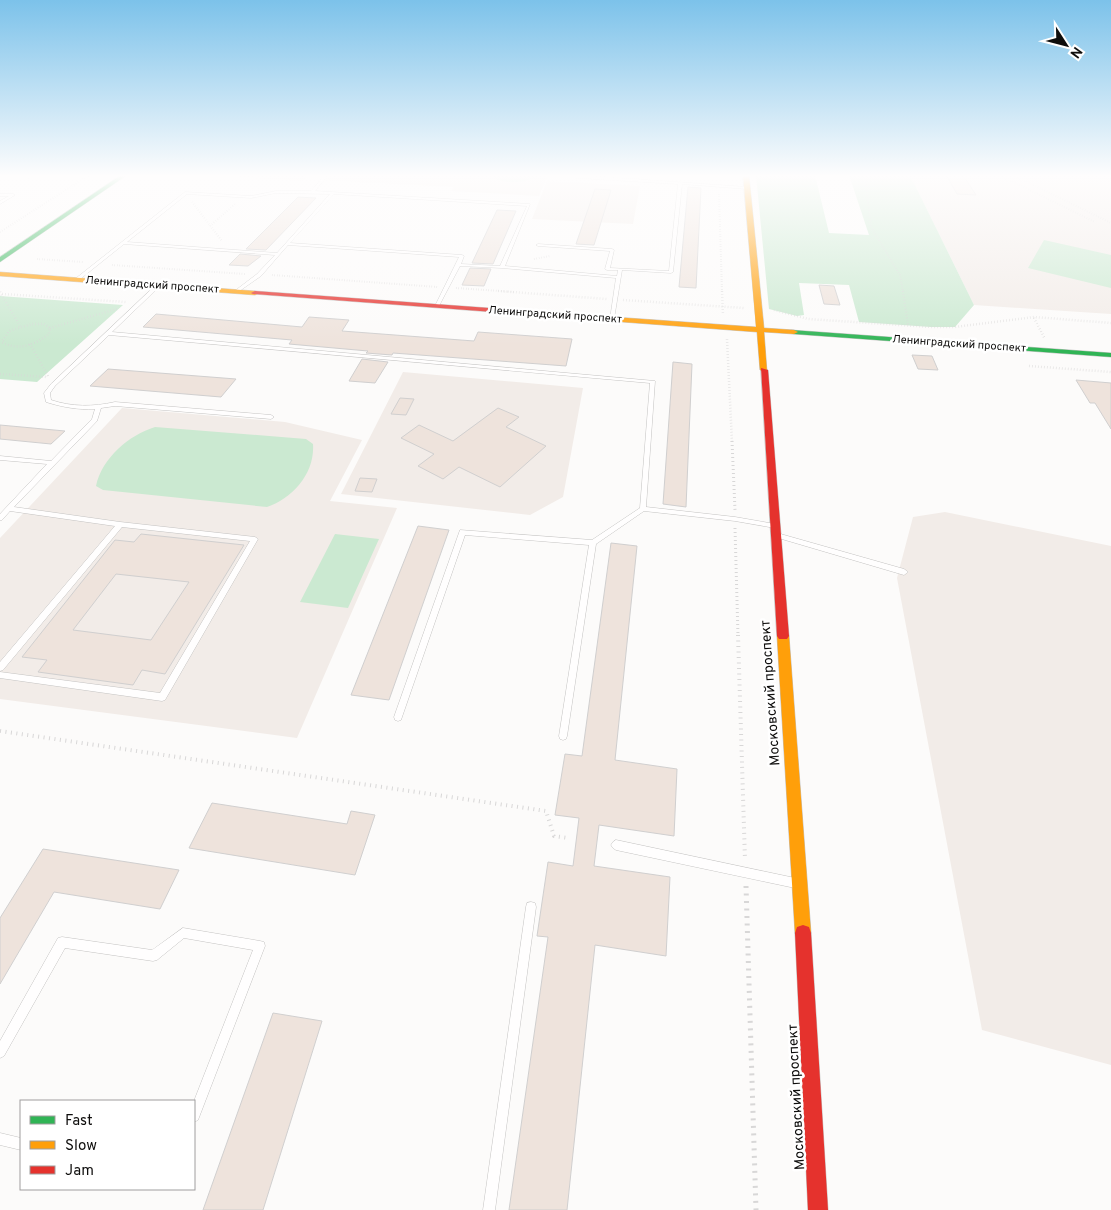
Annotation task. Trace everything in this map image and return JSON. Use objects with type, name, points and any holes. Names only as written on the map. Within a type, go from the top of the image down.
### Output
[{"type":"street","points":[[0,252],[31,231]]},
{"type":"street","points":[[0,260],[42,231]]},
{"type":"street","name":"Московский проспект","points":[[751,231],[761,330],[800,884],[818,1210]]},
{"type":"street","name":"Ленинградский проспект","points":[[0,274],[1111,355]]},
{"type":"lane","points":[[77,280],[138,231]]},
{"type":"lane","points":[[238,292],[259,275],[299,231]]},
{"type":"lane","points":[[502,267],[518,231]]},
{"type":"lane","points":[[538,245],[612,250],[607,268],[671,272],[675,231]]},
{"type":"lane","points":[[124,243],[277,254]]},
{"type":"lane","points":[[287,244],[462,256],[437,306]]},
{"type":"lane","points":[[458,265],[618,277]]},
{"type":"lane","points":[[612,319],[620,269]]},
{"type":"lane","points":[[158,286],[47,393],[48,401],[58,404],[98,408],[115,404],[271,417]]},
{"type":"lane","points":[[108,333],[653,382],[643,509]]},
{"type":"lane","points":[[0,518],[95,420],[98,408]]},
{"type":"lane","points":[[0,458],[52,463]]},
{"type":"lane","points":[[0,675],[162,697],[255,539],[9,509]]},
{"type":"lane","points":[[398,717],[462,532],[593,543],[643,509],[735,519],[904,572]]},
{"type":"lane","points":[[0,668],[120,524]]},
{"type":"lane","points":[[563,736],[593,543]]},
{"type":"lane","points":[[616,845],[800,884]]},
{"type":"lane","points":[[489,1210],[531,907]]},
{"type":"lane","points":[[0,1052],[62,942],[153,956],[183,933],[260,946],[195,1113]]},
{"type":"lane","points":[[0,1140],[20,1144]]},
{"type":"path","points":[[215,231],[225,244]]},
{"type":"path","points":[[721,231],[722,318]]},
{"type":"path","points":[[873,231],[900,275],[908,326]]},
{"type":"path","points":[[37,259],[744,308]]},
{"type":"path","points":[[1,293],[139,303]]},
{"type":"path","points":[[1,293],[20,326]]},
{"type":"path","points":[[50,328],[49,334],[46,337],[30,344],[14,346],[1,342],[7,332],[20,326],[38,324],[50,328],[139,303]]},
{"type":"path","points":[[769,310],[808,319],[908,326],[956,326],[1034,317],[1111,323]]},
{"type":"path","points":[[728,342],[756,1210]]},
{"type":"path","points":[[0,374],[48,377],[30,344]]},
{"type":"path","points":[[1028,366],[1111,372]]},
{"type":"path","points":[[0,731],[546,811],[554,836],[568,838]]},
{"type":"shaded area","points":[[938,231],[1111,231],[1111,314],[974,305]]},
{"type":"shaded area","points":[[403,372],[583,388],[563,497],[530,515],[341,494]]},
{"type":"shaded area","points":[[122,408],[285,422],[362,440],[330,501],[397,508],[297,738],[0,699],[0,538]]},
{"type":"shaded area","points":[[945,512],[1111,546],[1111,1065],[982,1030],[897,578],[913,517]]},
{"type":"green space","points":[[761,231],[829,231],[869,235],[868,231],[938,231],[974,305],[955,327],[859,322],[849,285],[799,283],[804,315],[797,316],[769,309]]},
{"type":"green space","points":[[1044,240],[1111,255],[1111,288],[1028,268]]},
{"type":"green space","points":[[0,296],[123,305],[37,382],[0,379]]},
{"type":"green space","points":[[155,427],[306,439],[313,444],[313,455],[306,474],[294,491],[277,503],[267,507],[103,490],[96,486],[104,466],[118,449],[136,436]]},
{"type":"green space","points":[[335,534],[379,539],[348,608],[300,602]]},
{"type":"building","points":[[264,231],[284,231],[266,250],[246,249]]},
{"type":"building","points":[[487,231],[507,231],[493,264],[472,263]]},
{"type":"building","points":[[580,231],[598,231],[594,245],[576,244]]},
{"type":"building","points":[[684,231],[699,231],[696,288],[679,287]]},
{"type":"building","points":[[240,254],[261,256],[248,266],[229,265]]},
{"type":"building","points":[[470,268],[491,269],[484,286],[462,285]]},
{"type":"building","points":[[819,285],[834,286],[840,305],[824,304]]},
{"type":"building","points":[[156,314],[302,327],[309,317],[349,320],[342,331],[474,341],[478,332],[572,339],[566,366],[393,353],[392,355],[366,353],[368,351],[289,344],[292,340],[143,327]]},
{"type":"building","points":[[912,355],[932,356],[938,370],[918,369]]},
{"type":"building","points":[[362,359],[388,362],[375,383],[349,381]]},
{"type":"building","points":[[673,362],[692,364],[686,507],[663,504]]},
{"type":"building","points":[[108,369],[236,379],[221,397],[90,386]]},
{"type":"building","points":[[1076,380],[1111,383],[1111,429],[1095,403],[1090,403]]},
{"type":"building","points":[[400,398],[414,399],[406,415],[391,414]]},
{"type":"building","points":[[498,408],[519,417],[506,427],[546,446],[500,487],[459,467],[443,479],[418,466],[434,454],[401,438],[419,425],[453,441]]},
{"type":"building","points":[[0,425],[65,431],[51,444],[0,439]]},
{"type":"building","points":[[360,478],[377,479],[372,492],[355,491]]},
{"type":"building","points":[[418,526],[449,530],[389,700],[351,695]]},
{"type":"building","points":[[141,534],[244,545],[165,674],[142,670],[133,685],[38,672],[47,660],[22,657],[115,540],[134,542]],"holes":[[[116,574],[189,582],[151,640],[73,630]]]},
{"type":"building","points":[[611,543],[637,546],[615,760],[677,769],[674,836],[599,825],[594,866],[670,877],[666,956],[595,945],[567,1210],[509,1210],[548,937],[537,936],[548,862],[573,866],[579,818],[555,815],[565,754],[582,756]]},
{"type":"building","points":[[212,803],[347,824],[351,811],[375,815],[355,875],[189,848]]},
{"type":"building","points":[[43,849],[179,870],[160,909],[54,892],[0,984],[0,918]]},
{"type":"building","points":[[273,1013],[322,1021],[263,1210],[203,1210]]},
{"type":"traffic: fast","points":[[0,260],[42,231]]},
{"type":"traffic: fast","points":[[794,332],[1111,355]]},
{"type":"traffic: slow","points":[[751,231],[764,370]]},
{"type":"traffic: slow","points":[[0,274],[255,293]]},
{"type":"traffic: slow","points":[[585,317],[794,332]]},
{"type":"traffic: slow","points":[[783,636],[803,933]]},
{"type":"traffic: jam","points":[[255,293],[585,317]]},
{"type":"traffic: jam","points":[[764,370],[783,636]]},
{"type":"traffic: jam","points":[[803,933],[818,1210]]}]
